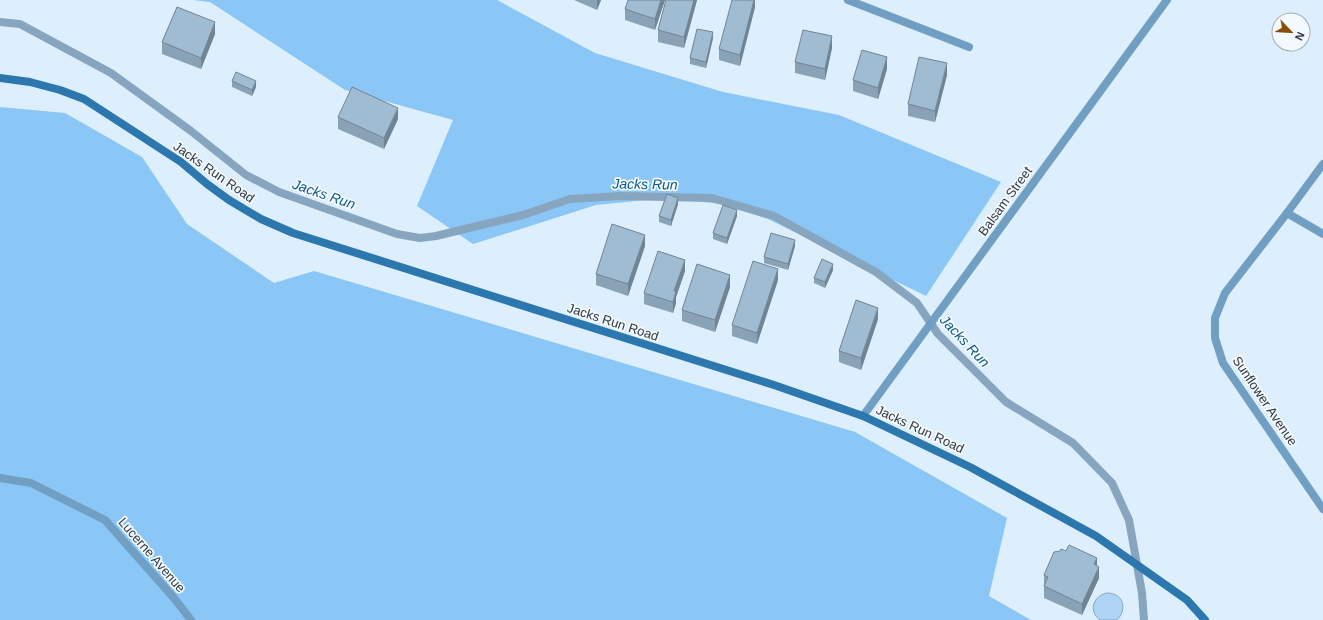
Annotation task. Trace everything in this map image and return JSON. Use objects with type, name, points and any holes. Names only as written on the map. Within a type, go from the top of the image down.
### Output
[{"type":"street","points":[[848,0],[969,47]]},
{"type":"street","name":"Balsam Street","points":[[863,416],[1167,0]]},
{"type":"street","name":"Jacks Run Road","points":[[0,78],[30,82],[60,90],[84,99],[181,162],[229,200],[261,219],[293,233],[774,385],[863,416],[970,467],[1096,536],[1187,600],[1205,620]]},
{"type":"street","name":"Sunflower Avenue","points":[[1323,164],[1225,293],[1215,318],[1215,338],[1223,363],[1323,509]]},
{"type":"street","points":[[1287,213],[1323,234]]},
{"type":"street","name":"Lucerne Avenue","points":[[0,478],[31,483],[105,520],[174,598],[191,620]]},
{"type":"shaded area","points":[[193,0],[497,0],[595,53],[723,92],[839,115],[1001,182],[926,296],[768,219],[722,204],[666,198],[596,205],[473,244],[417,206],[453,120],[345,90],[210,2]]},
{"type":"shaded area","points":[[0,107],[65,113],[142,157],[187,224],[274,283],[314,271],[855,432],[1007,518],[989,596],[1031,620],[0,620]]},
{"type":"shaded area","points":[[1107,593],[1117,596],[1122,602],[1122,611],[1117,620],[1100,620],[1094,612],[1093,608],[1095,600]]},
{"type":"building","points":[[628,0],[661,0],[655,19],[625,9]]},
{"type":"building","points":[[666,0],[694,0],[684,37],[658,30]]},
{"type":"building","points":[[732,0],[754,0],[740,55],[719,49]]},
{"type":"building","points":[[177,7],[215,22],[201,58],[162,42]]},
{"type":"building","points":[[697,29],[713,32],[706,62],[690,58]]},
{"type":"building","points":[[803,30],[832,36],[825,69],[795,62]]},
{"type":"building","points":[[862,50],[887,57],[878,88],[853,80]]},
{"type":"building","points":[[919,57],[947,63],[935,111],[908,104]]},
{"type":"building","points":[[236,72],[256,81],[252,90],[232,81]]},
{"type":"building","points":[[352,87],[398,108],[384,138],[338,117]]},
{"type":"building","points":[[667,194],[678,198],[671,220],[659,216]]},
{"type":"building","points":[[723,205],[737,210],[727,238],[713,233]]},
{"type":"building","points":[[612,224],[645,235],[628,284],[596,274]]},
{"type":"building","points":[[771,233],[795,240],[788,264],[764,257]]},
{"type":"building","points":[[658,251],[685,260],[674,291],[676,291],[673,302],[644,293]]},
{"type":"building","points":[[822,259],[833,264],[825,282],[814,278]]},
{"type":"building","points":[[753,261],[778,269],[757,333],[732,325]]},
{"type":"building","points":[[697,264],[730,275],[715,320],[682,310]]},
{"type":"building","points":[[856,300],[878,308],[861,358],[839,351]]},
{"type":"building","points":[[1069,545],[1097,558],[1094,564],[1099,567],[1082,604],[1044,586],[1048,577],[1044,575],[1054,552],[1060,551],[1061,549],[1066,551]]},
{"type":"waterway","name":"Jacks Run","points":[[0,22],[20,24],[111,73],[191,131],[246,175],[279,192],[397,234],[420,238],[436,236],[523,215],[570,199],[620,196],[712,198],[774,216],[876,272],[917,303],[938,334],[1006,402],[1073,443],[1112,483],[1129,520],[1142,593],[1144,620]]}]
